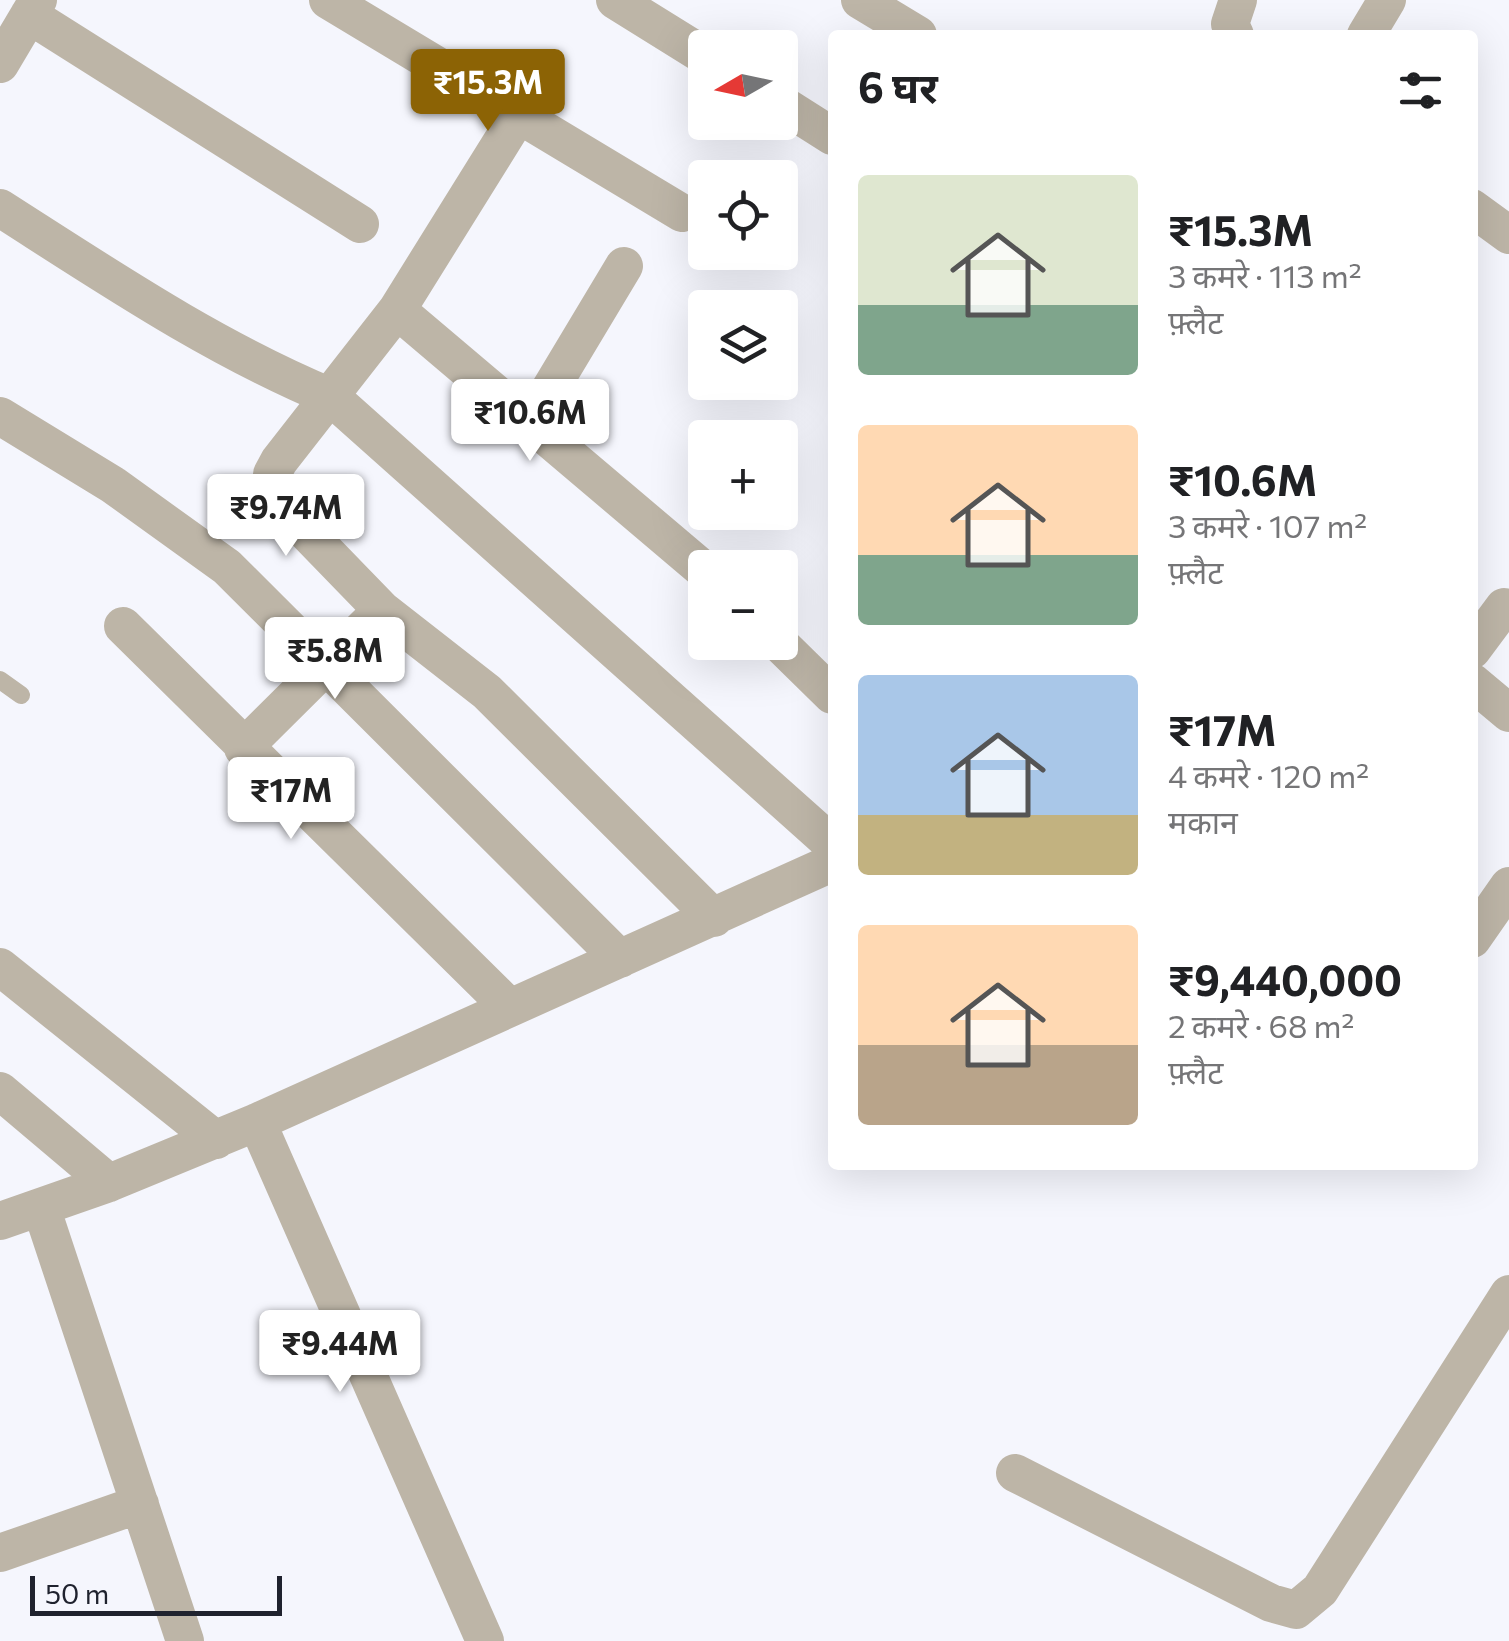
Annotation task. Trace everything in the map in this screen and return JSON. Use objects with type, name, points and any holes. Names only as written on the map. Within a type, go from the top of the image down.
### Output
[{"type":"street","points":[[328,0],[682,213]]},
{"type":"street","points":[[615,0],[688,45]]},
{"type":"street","points":[[860,0],[910,30]]},
{"type":"street","points":[[1233,30],[1230,24],[1238,0]]},
{"type":"street","points":[[1369,30],[1387,0]]},
{"type":"street","points":[[0,64],[34,8],[360,224]]},
{"type":"street","points":[[519,114],[397,310],[279,460],[272,474],[274,488],[286,511],[382,610],[487,692],[714,918]]},
{"type":"street","points":[[798,114],[828,133]]},
{"type":"street","points":[[0,208],[186,326],[270,372],[331,397],[828,840]]},
{"type":"street","points":[[1478,212],[1509,235]]},
{"type":"street","points":[[531,421],[624,266]]},
{"type":"street","points":[[397,310],[688,556]]},
{"type":"street","points":[[0,416],[113,486],[226,567],[620,959]]},
{"type":"street","points":[[243,748],[382,610]]},
{"type":"street","points":[[1478,640],[1495,610]]},
{"type":"street","points":[[122,626],[510,1008]]},
{"type":"street","points":[[796,660],[828,691]]},
{"type":"street","points":[[1478,687],[1509,713]]},
{"type":"street","points":[[0,1222],[109,1184],[258,1122],[828,865]]},
{"type":"street","points":[[1478,930],[1509,886]]},
{"type":"street","points":[[0,968],[216,1140]]},
{"type":"street","points":[[0,1091],[109,1184]]},
{"type":"street","points":[[258,1122],[485,1641]]},
{"type":"street","points":[[42,1207],[184,1641]]},
{"type":"street","points":[[1015,1473],[1270,1603],[1296,1610],[1320,1590],[1509,1294]]},
{"type":"street","points":[[0,1553],[140,1504]]},
{"type":"lane","points":[[0,680],[21,695]]}]
